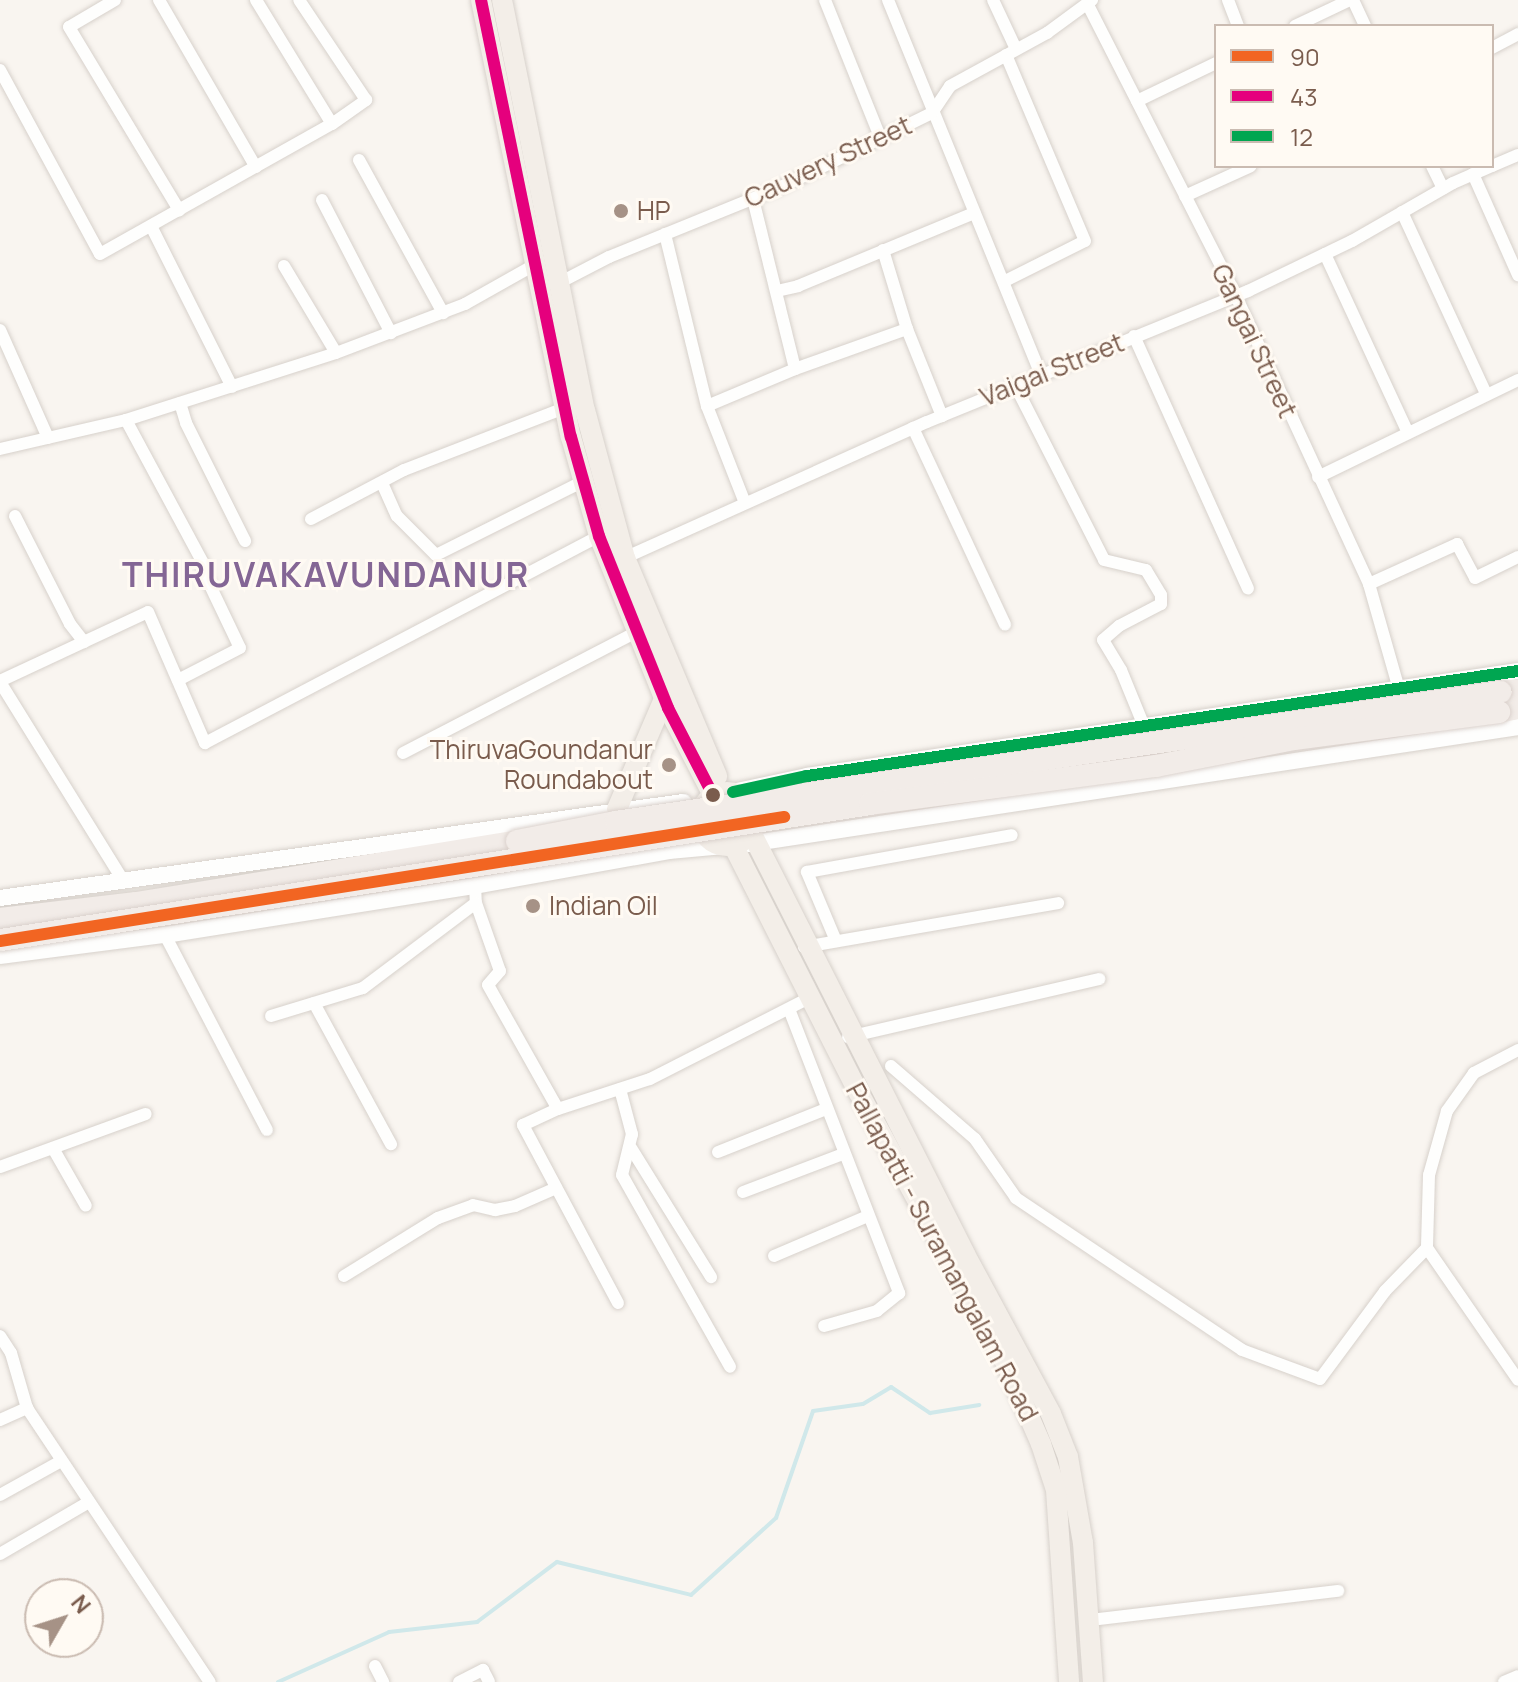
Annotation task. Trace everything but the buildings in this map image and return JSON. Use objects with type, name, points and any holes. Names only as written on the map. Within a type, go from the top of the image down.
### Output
[{"type":"highway","points":[[0,919],[136,903],[616,822],[1509,701]]},
{"type":"highway","points":[[0,940],[870,804],[1156,766],[1509,701]]},
{"type":"main road","points":[[481,0],[565,408],[599,536],[616,562],[720,794]]},
{"type":"main road","points":[[502,0],[616,562],[636,632],[664,699],[720,794],[752,807],[754,837],[966,1256],[1051,1414],[1068,1457],[1083,1543],[1093,1682]]},
{"type":"main road","points":[[617,809],[664,699]]},
{"type":"main road","points":[[720,794],[700,812],[701,828],[710,840],[729,846],[754,837]]},
{"type":"main road","name":"Pallapatti - Suramangalam Road","points":[[729,846],[1007,1366],[1041,1444],[1056,1490],[1069,1682]]},
{"type":"street","points":[[115,0],[69,27],[179,210]]},
{"type":"street","points":[[159,0],[256,167]]},
{"type":"street","points":[[256,0],[332,124]]},
{"type":"street","points":[[0,70],[100,254],[332,124],[366,100],[299,0]]},
{"type":"street","points":[[825,0],[881,139]]},
{"type":"street","points":[[888,0],[1041,374]]},
{"type":"street","points":[[993,0],[1085,241],[1005,281]]},
{"type":"street","points":[[1228,0],[1237,24]]},
{"type":"street","points":[[1299,24],[1351,0],[1364,24]]},
{"type":"street","name":"Cauvery Street","points":[[542,291],[665,234],[753,199],[932,113],[950,86],[1090,2]]},
{"type":"street","name":"Gangai Street","points":[[1090,2],[1236,296],[1369,584],[1398,686]]},
{"type":"street","points":[[1494,47],[1518,34]]},
{"type":"street","points":[[1137,101],[1214,64]]},
{"type":"street","name":"Vaigai Street","points":[[1494,164],[1518,155]]},
{"type":"street","points":[[359,160],[443,313]]},
{"type":"street","points":[[1185,196],[1247,168]]},
{"type":"street","points":[[1433,168],[1443,189]]},
{"type":"street","name":"Vaigai Street","points":[[616,562],[913,428],[1236,296],[1325,254],[1486,168]]},
{"type":"street","points":[[1473,174],[1518,275]]},
{"type":"street","points":[[753,199],[795,369]]},
{"type":"street","points":[[322,200],[391,333]]},
{"type":"street","points":[[1402,212],[1486,394]]},
{"type":"street","points":[[777,291],[798,286],[974,213]]},
{"type":"street","points":[[151,226],[232,387]]},
{"type":"street","points":[[665,234],[707,406],[745,503]]},
{"type":"street","points":[[883,250],[907,329],[942,416]]},
{"type":"street","points":[[1325,254],[1408,433]]},
{"type":"street","points":[[0,449],[126,420],[336,353],[443,313],[536,264]]},
{"type":"street","points":[[284,266],[336,353]]},
{"type":"street","points":[[707,406],[795,369],[907,329]]},
{"type":"street","points":[[0,330],[48,438]]},
{"type":"street","points":[[1134,336],[1248,589]]},
{"type":"street","points":[[1318,477],[1518,380]]},
{"type":"street","points":[[1015,385],[1104,560],[1146,570],[1161,595],[1161,604],[1119,626],[1103,640],[1121,670],[1144,726]]},
{"type":"street","points":[[180,403],[186,423],[245,541]]},
{"type":"street","points":[[311,519],[404,470],[565,408]]},
{"type":"street","points":[[126,420],[203,563],[207,579],[240,648],[178,680]]},
{"type":"street","points":[[913,428],[1005,624]]},
{"type":"street","points":[[382,483],[397,516],[436,555],[584,481]]},
{"type":"street","points":[[15,516],[70,624],[84,642]]},
{"type":"street","points":[[123,880],[0,681],[148,612],[205,743],[599,536]]},
{"type":"street","points":[[1369,584],[1457,544],[1475,578],[1518,557]]},
{"type":"street","points":[[403,753],[636,632]]},
{"type":"street","points":[[0,898],[360,849],[720,794],[807,776],[1398,686],[1518,671]]},
{"type":"street","points":[[754,837],[1518,727]]},
{"type":"street","points":[[836,941],[807,872],[1012,835]]},
{"type":"street","points":[[0,956],[475,895],[669,851],[729,846]]},
{"type":"street","points":[[271,1016],[363,988],[475,895]]},
{"type":"street","points":[[475,895],[500,971],[488,985],[558,1109]]},
{"type":"street","points":[[785,950],[1058,903]]},
{"type":"street","points":[[165,935],[267,1130]]},
{"type":"street","points":[[832,1041],[1099,979]]},
{"type":"street","points":[[618,1303],[523,1125],[558,1109],[650,1079],[811,997]]},
{"type":"street","points":[[314,1003],[391,1144]]},
{"type":"street","points":[[789,1009],[899,1293],[877,1311],[824,1326]]},
{"type":"street","points":[[1518,1050],[1474,1073],[1447,1111],[1429,1175],[1427,1248],[1518,1380]]},
{"type":"street","points":[[891,1066],[975,1139],[1016,1198],[1242,1350],[1320,1379],[1385,1291],[1427,1248]]},
{"type":"street","points":[[620,1089],[632,1134],[622,1175],[730,1367]]},
{"type":"street","points":[[718,1152],[826,1109]]},
{"type":"street","points":[[0,1167],[54,1150],[146,1114]]},
{"type":"street","points":[[631,1148],[711,1277]]},
{"type":"street","points":[[54,1150],[86,1206]]},
{"type":"street","points":[[743,1192],[843,1154]]},
{"type":"street","points":[[344,1276],[438,1218],[473,1205],[495,1210],[515,1206],[556,1188]]},
{"type":"street","points":[[774,1256],[868,1216]]},
{"type":"street","points":[[0,1336],[11,1353],[27,1408],[207,1681]]},
{"type":"street","points":[[0,1420],[27,1408]]},
{"type":"street","points":[[0,1495],[61,1461]]},
{"type":"street","points":[[0,1554],[89,1502]]},
{"type":"street","points":[[1090,1620],[1338,1591]]},
{"type":"street","points":[[375,1666],[383,1682]]},
{"type":"street","points":[[459,1682],[483,1670],[489,1682]]},
{"type":"street","points":[[1504,1682],[1518,1676]]},
{"type":"waterway","points":[[278,1682],[389,1632],[477,1622],[557,1562],[691,1595],[776,1518],[813,1411],[863,1404],[891,1387],[930,1413],[979,1405]]},
{"type":"transit line","name":"43","points":[[481,0],[571,437],[599,536],[668,708],[713,795]]},
{"type":"transit line","name":"12","points":[[733,792],[807,776],[1518,671]]},
{"type":"transit line","name":"90","points":[[0,941],[784,817]]},
{"type":"place","name":"HP","points":[[621,211]]},
{"type":"place","name":"ThiruvaGoundanur Roundabout","points":[[669,765]]},
{"type":"place","name":"Indian Oil","points":[[533,906]]},
{"type":"district","name":"THIRUVAKAVUNDANUR","points":[[326,575]]}]
